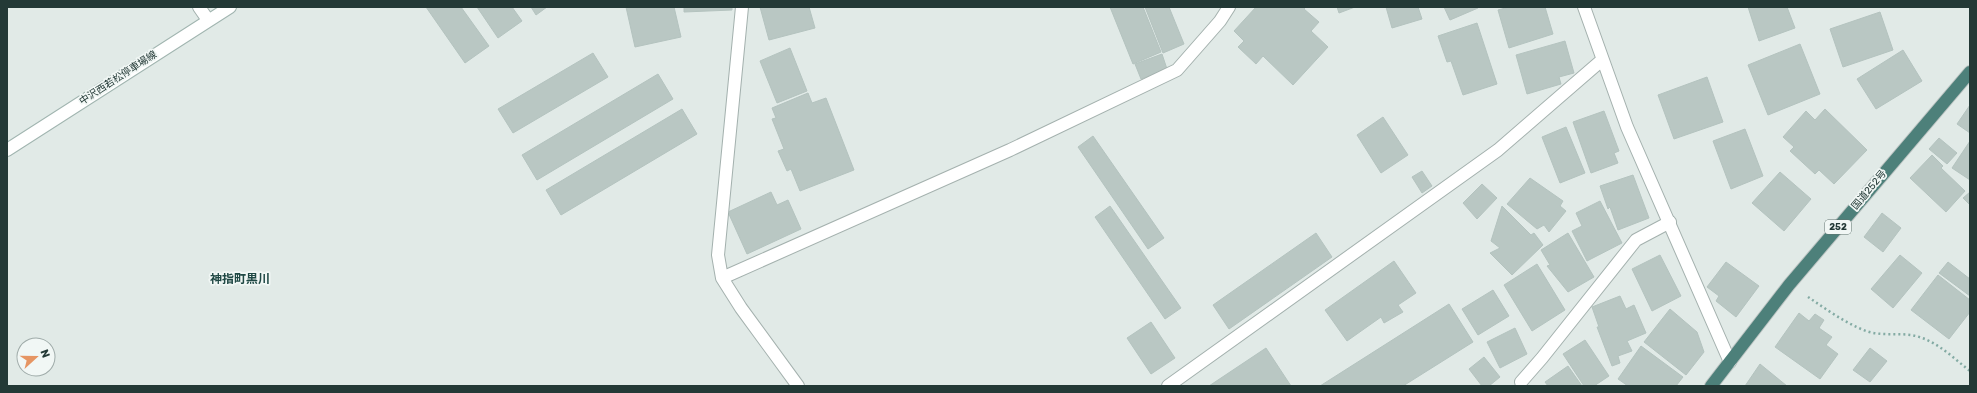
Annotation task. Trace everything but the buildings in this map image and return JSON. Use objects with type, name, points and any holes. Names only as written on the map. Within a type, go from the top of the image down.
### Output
[{"type":"highway","name":"国道252号","points":[[1711,386],[1789,285],[1970,72]]},
{"type":"street","points":[[199,7],[208,20]]},
{"type":"street","name":"中沢西若松停車場線","points":[[7,150],[230,7]]},
{"type":"street","points":[[742,7],[718,255],[722,278],[741,308],[798,386]]},
{"type":"street","points":[[722,278],[1003,153],[1177,70],[1220,21],[1229,7]]},
{"type":"street","points":[[1584,7],[1602,60],[1628,126],[1730,362]]},
{"type":"street","points":[[1168,386],[1498,150],[1602,60]]},
{"type":"street","points":[[1521,382],[1547,352],[1636,240],[1670,222]]},
{"type":"path","points":[[1789,285],[1838,316],[1866,331],[1889,335],[1910,335],[1932,342],[1970,371]]},
{"type":"district","name":"神指町黒川","points":[[240,279]]}]
